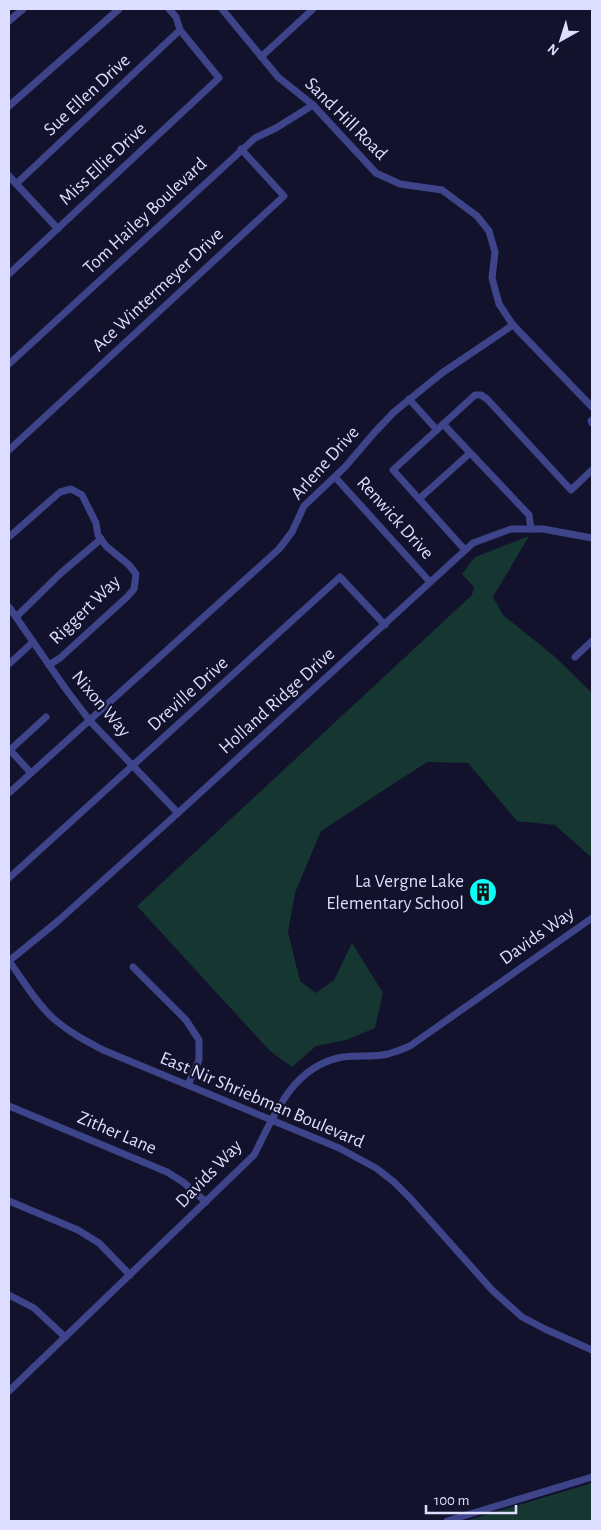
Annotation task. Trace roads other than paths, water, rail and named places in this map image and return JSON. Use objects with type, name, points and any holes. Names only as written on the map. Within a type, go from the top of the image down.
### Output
[{"type":"street","points":[[9,21],[23,9]]},
{"type":"street","points":[[9,106],[119,9]]},
{"type":"street","points":[[169,9],[176,17],[180,30]]},
{"type":"street","name":"Sand Hill Road","points":[[222,9],[278,77],[313,105],[376,173],[400,184],[442,190],[477,216],[490,231],[495,252],[492,278],[499,304],[513,325],[592,407]]},
{"type":"street","points":[[261,57],[313,9]]},
{"type":"street","name":"Miss Ellie Drive","points":[[9,272],[58,229],[219,78],[180,30]]},
{"type":"street","name":"Sue Ellen Drive","points":[[16,184],[180,30]]},
{"type":"street","name":"Tom Hailey Boulevard","points":[[9,364],[242,149],[255,138],[276,128],[313,105]]},
{"type":"street","name":"Ace Wintermeyer Drive","points":[[9,450],[284,196],[242,149]]},
{"type":"street","points":[[9,176],[58,229]]},
{"type":"street","name":"Arlene Drive","points":[[9,793],[279,549],[292,532],[304,506],[335,477],[374,433],[409,399],[465,357],[513,325]]},
{"type":"street","points":[[465,550],[393,470],[475,395],[481,395],[487,399],[571,490],[592,470]]},
{"type":"street","points":[[409,399],[437,430]]},
{"type":"street","points":[[443,424],[529,516],[531,529]]},
{"type":"street","points":[[419,499],[470,453]]},
{"type":"street","name":"Renwick Drive","points":[[335,477],[430,582]]},
{"type":"street","points":[[9,537],[60,492],[71,490],[82,495],[96,523],[98,535],[101,539],[16,617]]},
{"type":"street","name":"Holland Ridge Drive","points":[[9,961],[58,921],[178,813],[385,625],[473,542],[511,529],[543,529],[592,538]]},
{"type":"street","name":"Riggert Way","points":[[49,665],[60,658],[128,597],[134,588],[136,574],[129,564],[106,546],[101,539]]},
{"type":"street","name":"Dreville Drive","points":[[9,878],[340,577],[385,625]]},
{"type":"street","name":"Nixon Way","points":[[9,607],[90,720],[178,813]]},
{"type":"street","points":[[575,658],[592,640]]},
{"type":"street","points":[[9,664],[33,642]]},
{"type":"street","points":[[31,773],[9,750],[46,717]]},
{"type":"street","name":"Davids Way","points":[[9,1392],[254,1155],[289,1090],[311,1068],[338,1058],[387,1054],[410,1046],[592,918]]},
{"type":"street","name":"East Nir Shriebman Boulevard","points":[[9,961],[41,1005],[54,1018],[68,1030],[103,1050],[339,1148],[376,1168],[410,1198],[492,1290],[509,1306],[531,1322],[592,1350]]},
{"type":"street","points":[[133,967],[186,1020],[199,1040],[199,1060],[188,1085]]},
{"type":"street","name":"Zither Lane","points":[[9,1106],[167,1172],[183,1182],[206,1202]]},
{"type":"street","points":[[9,1201],[78,1230],[99,1243],[130,1275]]},
{"type":"street","points":[[9,1296],[34,1308],[65,1337]]},
{"type":"street","points":[[447,1521],[592,1477]]},
{"type":"place","name":"La Vergne Lake Elementary School","points":[[483,892]]}]
